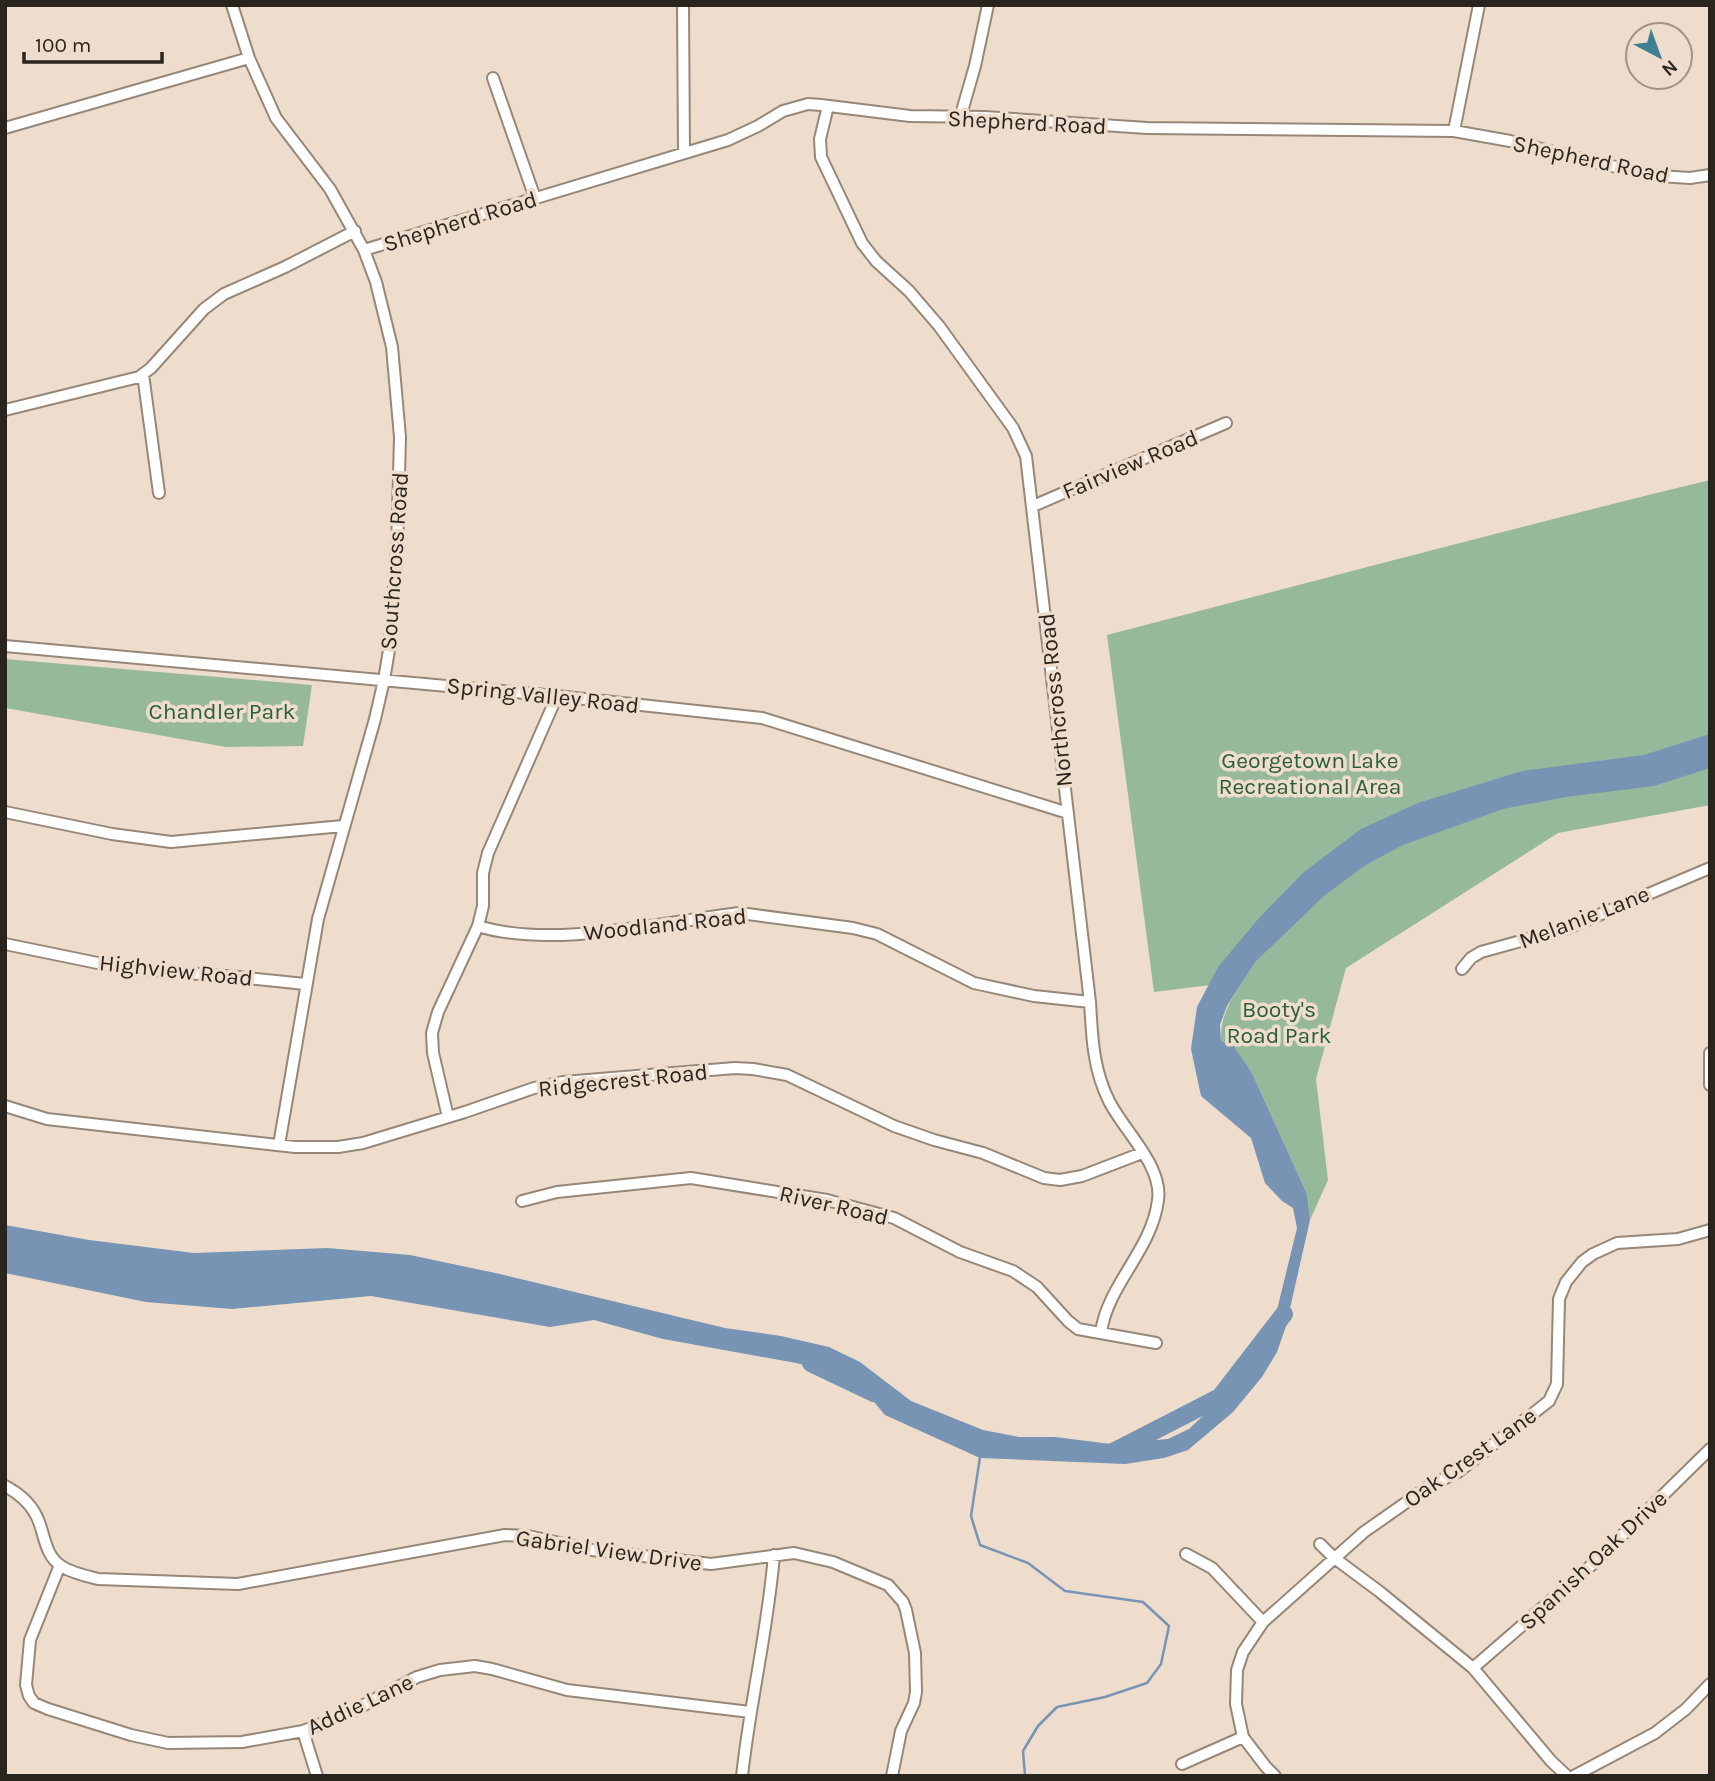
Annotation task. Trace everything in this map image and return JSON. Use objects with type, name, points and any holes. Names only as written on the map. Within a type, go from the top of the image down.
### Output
[{"type":"street","name":"Southcross Road","points":[[232,5],[249,58],[276,118],[330,189],[364,250],[376,282],[392,347],[400,437],[397,550],[384,680],[318,919],[279,1145]]},
{"type":"street","points":[[683,5],[684,153]]},
{"type":"street","points":[[960,118],[988,5]]},
{"type":"street","points":[[1454,131],[1479,5]]},
{"type":"street","points":[[5,128],[249,58]]},
{"type":"street","points":[[493,78],[536,198]]},
{"type":"street","name":"Shepherd Road","points":[[364,250],[743,134],[796,107],[808,104],[910,116],[984,117],[1147,128],[1454,131],[1510,141],[1659,176],[1682,178],[1710,175]]},
{"type":"street","name":"Northcross Road","points":[[828,106],[820,139],[821,157],[854,229],[871,256],[909,291],[932,317],[1013,428],[1026,456],[1090,1002],[1093,1055],[1109,1101],[1158,1182],[1159,1199],[1153,1227],[1112,1299],[1101,1332]]},
{"type":"street","points":[[5,410],[144,374],[191,321],[217,299],[355,230]]},
{"type":"street","points":[[144,374],[159,493]]},
{"type":"street","name":"Fairview Road","points":[[1033,506],[1226,423]]},
{"type":"street","name":"Spring Valley Road","points":[[5,646],[557,696],[762,718],[1068,813]]},
{"type":"street","points":[[448,1117],[433,1053],[432,1033],[438,1012],[478,926],[483,906],[483,873],[488,853],[557,696]]},
{"type":"street","points":[[5,812],[111,834],[170,842],[343,826]]},
{"type":"street","name":"Melanie Lane","points":[[1462,969],[1471,958],[1481,952],[1568,928],[1710,868]]},
{"type":"street","name":"Woodland Road","points":[[478,926],[500,933],[580,933],[740,913],[758,914],[877,934],[960,976],[990,988],[1090,1002]]},
{"type":"street","name":"Highview Road","points":[[5,944],[122,968],[239,976],[305,984]]},
{"type":"street","points":[[1710,1053],[1710,1085]]},
{"type":"street","name":"Ridgecrest Road","points":[[5,1106],[47,1119],[279,1145],[338,1147],[363,1143],[534,1088],[563,1082],[753,1069],[787,1075],[806,1082],[894,1126],[983,1153],[1044,1178],[1060,1180],[1082,1176],[1142,1153]]},
{"type":"street","name":"River Road","points":[[522,1200],[556,1192],[691,1178],[827,1200],[894,1218],[960,1252],[1013,1271],[1037,1287],[1078,1329],[1156,1343]]},
{"type":"street","name":"Oak Crest Lane","points":[[1243,1737],[1236,1704],[1237,1670],[1243,1652],[1263,1622],[1364,1532],[1431,1485],[1471,1463],[1549,1401],[1557,1384],[1559,1299],[1566,1282],[1582,1262],[1617,1243],[1678,1240],[1710,1230]]},
{"type":"street","name":"Spanish Oak Drive","points":[[1473,1668],[1594,1563],[1710,1449]]},
{"type":"street","points":[[5,1486],[32,1508],[45,1545],[60,1565]]},
{"type":"street","name":"Gabriel View Drive","points":[[60,1565],[98,1579],[224,1585],[505,1535],[527,1536],[592,1550],[711,1564],[794,1553],[833,1562],[888,1586],[903,1602],[915,1653],[916,1692],[901,1731],[892,1776]]},
{"type":"street","points":[[1320,1544],[1473,1668],[1567,1776]]},
{"type":"street","points":[[1186,1554],[1212,1568],[1263,1622]]},
{"type":"street","points":[[742,1776],[750,1712],[766,1631],[774,1555]]},
{"type":"street","name":"Addie Lane","points":[[60,1565],[30,1640],[26,1685],[29,1696],[34,1703],[131,1735],[168,1743],[243,1742],[303,1731],[349,1713],[417,1677],[440,1670],[475,1666],[567,1690],[750,1712]]},
{"type":"street","points":[[1574,1776],[1655,1733],[1686,1709],[1710,1684]]},
{"type":"street","points":[[303,1731],[317,1776]]},
{"type":"street","points":[[1182,1764],[1243,1737],[1275,1776]]},
{"type":"green space","name":"Georgetown Lake Recreational Area","points":[[1710,480],[1710,805],[1558,833],[1346,968],[1316,1079],[1328,1180],[1310,1220],[1307,1194],[1252,1073],[1221,1041],[1224,1017],[1243,981],[1154,992],[1107,635]]},
{"type":"green space","name":"Chandler Park","points":[[5,659],[312,685],[303,746],[226,747],[5,708]]},
{"type":"water","points":[[1710,734],[1710,768],[1654,786],[1566,797],[1503,809],[1403,845],[1364,866],[1324,896],[1255,962],[1227,1006],[1220,1025],[1221,1041],[1234,1047],[1252,1073],[1307,1194],[1310,1220],[1286,1326],[1277,1352],[1262,1377],[1233,1412],[1188,1450],[1164,1458],[1125,1464],[980,1458],[885,1415],[869,1396],[844,1375],[796,1363],[663,1339],[594,1320],[550,1327],[371,1296],[232,1309],[146,1302],[5,1273],[5,1225],[89,1240],[194,1253],[327,1248],[410,1255],[725,1328],[781,1336],[829,1347],[860,1362],[911,1401],[983,1430],[1019,1437],[1055,1437],[1111,1444],[1168,1439],[1189,1429],[1239,1382],[1266,1345],[1297,1228],[1293,1208],[1282,1201],[1265,1183],[1251,1138],[1201,1096],[1191,1049],[1197,1007],[1218,967],[1259,918],[1304,872],[1361,829],[1418,803],[1522,771],[1644,755]]},
{"type":"waterway","points":[[1111,1453],[1220,1397],[1284,1314]]},
{"type":"waterway","points":[[811,1363],[874,1393]]},
{"type":"waterway","points":[[980,1457],[971,1516],[980,1545],[1028,1563],[1065,1591],[1143,1602],[1169,1626],[1161,1664],[1147,1683],[1105,1697],[1057,1707],[1038,1726],[1023,1751],[1025,1776]]},
{"type":"park label","name":"Booty's Road Park","points":[[1279,1022]]}]
